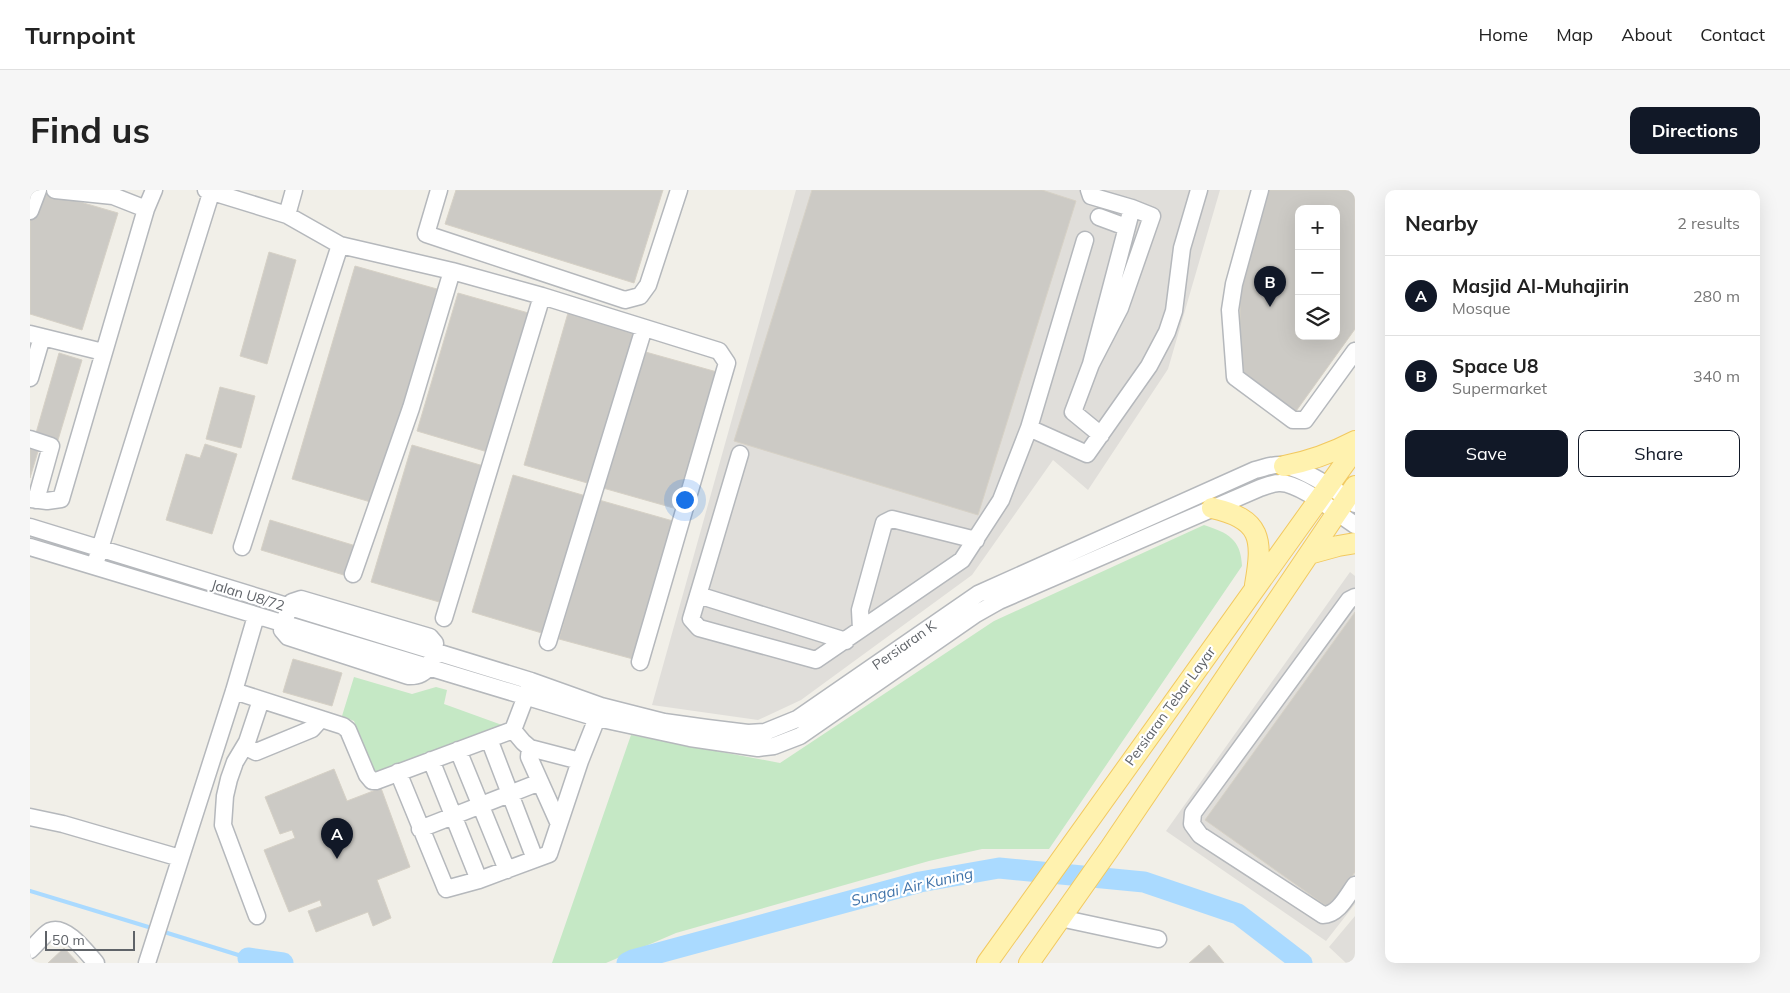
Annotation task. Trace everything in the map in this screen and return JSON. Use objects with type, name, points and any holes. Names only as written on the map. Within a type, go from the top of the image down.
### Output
[{"type":"main road","points":[[1284,466],[1331,453],[1355,441]]},
{"type":"main road","name":"Persiaran Tebar Layar","points":[[987,963],[1355,450]]},
{"type":"main road","name":"Persiaran Tebar Layar","points":[[1029,963],[1110,848],[1308,554],[1348,500]]},
{"type":"main road","points":[[1212,508],[1230,512],[1244,520],[1254,531],[1258,542],[1259,559],[1254,589]]},
{"type":"main road","points":[[1308,554],[1355,543]]},
{"type":"street","points":[[30,211],[38,190]]},
{"type":"street","points":[[55,190],[114,196],[146,209]]},
{"type":"street","points":[[51,446],[33,499],[47,501],[61,498],[146,209],[154,190]]},
{"type":"street","points":[[287,215],[294,190]]},
{"type":"street","points":[[439,190],[426,234],[625,300],[640,296],[648,285],[678,190]]},
{"type":"street","points":[[1089,190],[1091,196],[1152,216],[1120,308],[1091,364]]},
{"type":"street","points":[[1029,428],[1087,454],[1149,366],[1167,332],[1174,311],[1182,248],[1199,190]]},
{"type":"street","points":[[1260,190],[1234,284],[1230,310],[1234,377],[1293,420],[1305,420],[1355,351]]},
{"type":"street","points":[[94,566],[210,191],[287,215],[340,245],[452,271],[542,296],[719,351],[727,363],[640,662]]},
{"type":"street","points":[[1101,434],[1073,412],[1091,364],[1132,208]]},
{"type":"street","points":[[1099,217],[1126,227]]},
{"type":"street","points":[[740,454],[691,619],[699,628],[816,660],[962,560],[976,540],[1001,500],[1029,428],[1085,240]]},
{"type":"street","points":[[242,548],[340,245]]},
{"type":"street","points":[[353,574],[411,408],[452,271]]},
{"type":"street","points":[[444,618],[542,296]]},
{"type":"street","points":[[548,642],[644,328]]},
{"type":"street","points":[[30,378],[36,336],[103,352]]},
{"type":"street","points":[[30,439],[74,452]]},
{"type":"street","name":"Persiaran K","points":[[462,678],[526,697],[599,712],[748,733],[765,732],[797,719],[814,708],[978,594],[1255,470],[1274,465],[1284,466],[1301,472],[1324,493]]},
{"type":"street","name":"Persiaran K","points":[[468,661],[531,681],[599,712],[690,738],[758,748],[774,746],[788,742],[816,726],[976,614],[999,601],[1212,508],[1278,482],[1324,493]]},
{"type":"street","points":[[1324,493],[1348,500],[1355,525]]},
{"type":"street","points":[[861,629],[860,610],[884,523],[892,519],[976,540]]},
{"type":"street","name":"Jalan U8/72","points":[[30,527],[100,548],[122,557],[468,661]]},
{"type":"street","name":"Jalan U8/72","points":[[30,547],[462,678]]},
{"type":"street","points":[[698,595],[846,641]]},
{"type":"street","points":[[1355,597],[1349,600],[1193,813],[1192,824],[1200,835],[1323,915],[1330,915],[1336,910],[1355,885]]},
{"type":"street","points":[[283,624],[289,607]]},
{"type":"street","points":[[148,963],[256,616]]},
{"type":"street","points":[[429,668],[434,651]]},
{"type":"street","points":[[234,691],[343,726],[348,730],[367,775],[372,781],[376,781],[513,730],[531,681]]},
{"type":"street","points":[[257,916],[223,825],[228,779],[246,742],[261,700]]},
{"type":"street","points":[[398,772],[446,889],[479,880],[549,854],[580,761],[599,712]]},
{"type":"street","points":[[246,742],[248,748],[256,752],[312,729],[322,719]]},
{"type":"street","points":[[513,730],[530,748],[580,761]]},
{"type":"street","points":[[489,739],[535,859]]},
{"type":"street","points":[[530,748],[529,757],[559,824]]},
{"type":"street","points":[[458,750],[507,870]]},
{"type":"street","points":[[431,760],[479,880]]},
{"type":"street","points":[[420,829],[540,782]]},
{"type":"street","points":[[30,817],[63,824],[180,858]]},
{"type":"street","points":[[1062,915],[1158,939]]},
{"type":"street","points":[[30,950],[50,932],[57,930],[65,932],[72,937],[96,963]]},
{"type":"shaded area","points":[[796,190],[1220,190],[1168,369],[1088,490],[1053,460],[972,575],[801,700],[758,720],[652,705]]},
{"type":"shaded area","points":[[1350,572],[1355,576],[1355,904],[1326,941],[1166,831]]},
{"type":"shaded area","points":[[1355,916],[1355,963],[1346,963],[1329,947]]},
{"type":"green space","points":[[1204,525],[1232,538],[1239,549],[1242,566],[1049,849],[982,849],[929,861],[676,933],[606,963],[552,963],[631,735],[780,763],[994,621]]},
{"type":"green space","points":[[354,677],[412,694],[436,687],[447,690],[444,704],[502,725],[373,773],[354,721],[342,716]]},
{"type":"building","points":[[39,190],[118,213],[82,330],[30,314],[30,220]]},
{"type":"building","points":[[456,190],[663,190],[634,283],[445,224]]},
{"type":"building","points":[[812,190],[1042,190],[1076,201],[978,515],[734,441]]},
{"type":"building","points":[[1269,190],[1355,190],[1355,329],[1294,414],[1240,373],[1240,285]]},
{"type":"building","points":[[269,252],[296,260],[267,364],[240,356]]},
{"type":"building","points":[[355,266],[437,289],[374,503],[292,479]]},
{"type":"building","points":[[458,293],[532,314],[491,453],[417,431]]},
{"type":"building","points":[[568,313],[636,333],[591,484],[524,465]]},
{"type":"building","points":[[642,351],[717,372],[677,509],[603,488]]},
{"type":"building","points":[[59,353],[82,360],[58,440],[36,433]]},
{"type":"building","points":[[220,387],[255,396],[241,448],[206,439]]},
{"type":"building","points":[[205,444],[237,454],[212,534],[166,520],[186,454],[200,458]]},
{"type":"building","points":[[30,445],[39,448],[30,478]]},
{"type":"building","points":[[412,445],[487,467],[446,604],[371,582]]},
{"type":"building","points":[[513,475],[586,496],[545,634],[472,612]]},
{"type":"building","points":[[599,500],[673,521],[633,659],[559,639]]},
{"type":"building","points":[[270,520],[356,546],[347,576],[261,550]]},
{"type":"building","points":[[1355,612],[1355,872],[1329,908],[1205,820]]},
{"type":"building","points":[[293,659],[342,673],[332,706],[283,692]]},
{"type":"building","points":[[334,769],[347,801],[381,788],[410,867],[377,880],[391,918],[373,926],[368,912],[316,932],[308,911],[322,906],[320,900],[289,912],[264,850],[295,838],[292,830],[280,834],[265,797]]},
{"type":"building","points":[[1209,945],[1224,963],[1189,963]]},
{"type":"building","points":[[64,948],[78,963],[48,963]]},
{"type":"waterway","name":"Sungai Air Kuning","points":[[627,963],[920,882],[999,868],[1144,882],[1238,914],[1302,963]]},
{"type":"waterway","name":"Sungai Air Kuning","points":[[30,891],[155,929]]},
{"type":"waterway","name":"Sungai Air Kuning","points":[[161,931],[248,958]]},
{"type":"waterway","name":"Sungai Air Kuning","points":[[242,963],[248,958]]},
{"type":"waterway","name":"Sungai Air Kuning","points":[[248,958],[283,963]]},
{"type":"place","name":"Space U8","points":[[1270,307]]},
{"type":"place","name":"Masjid Al-Muhajirin","points":[[337,859]]}]
